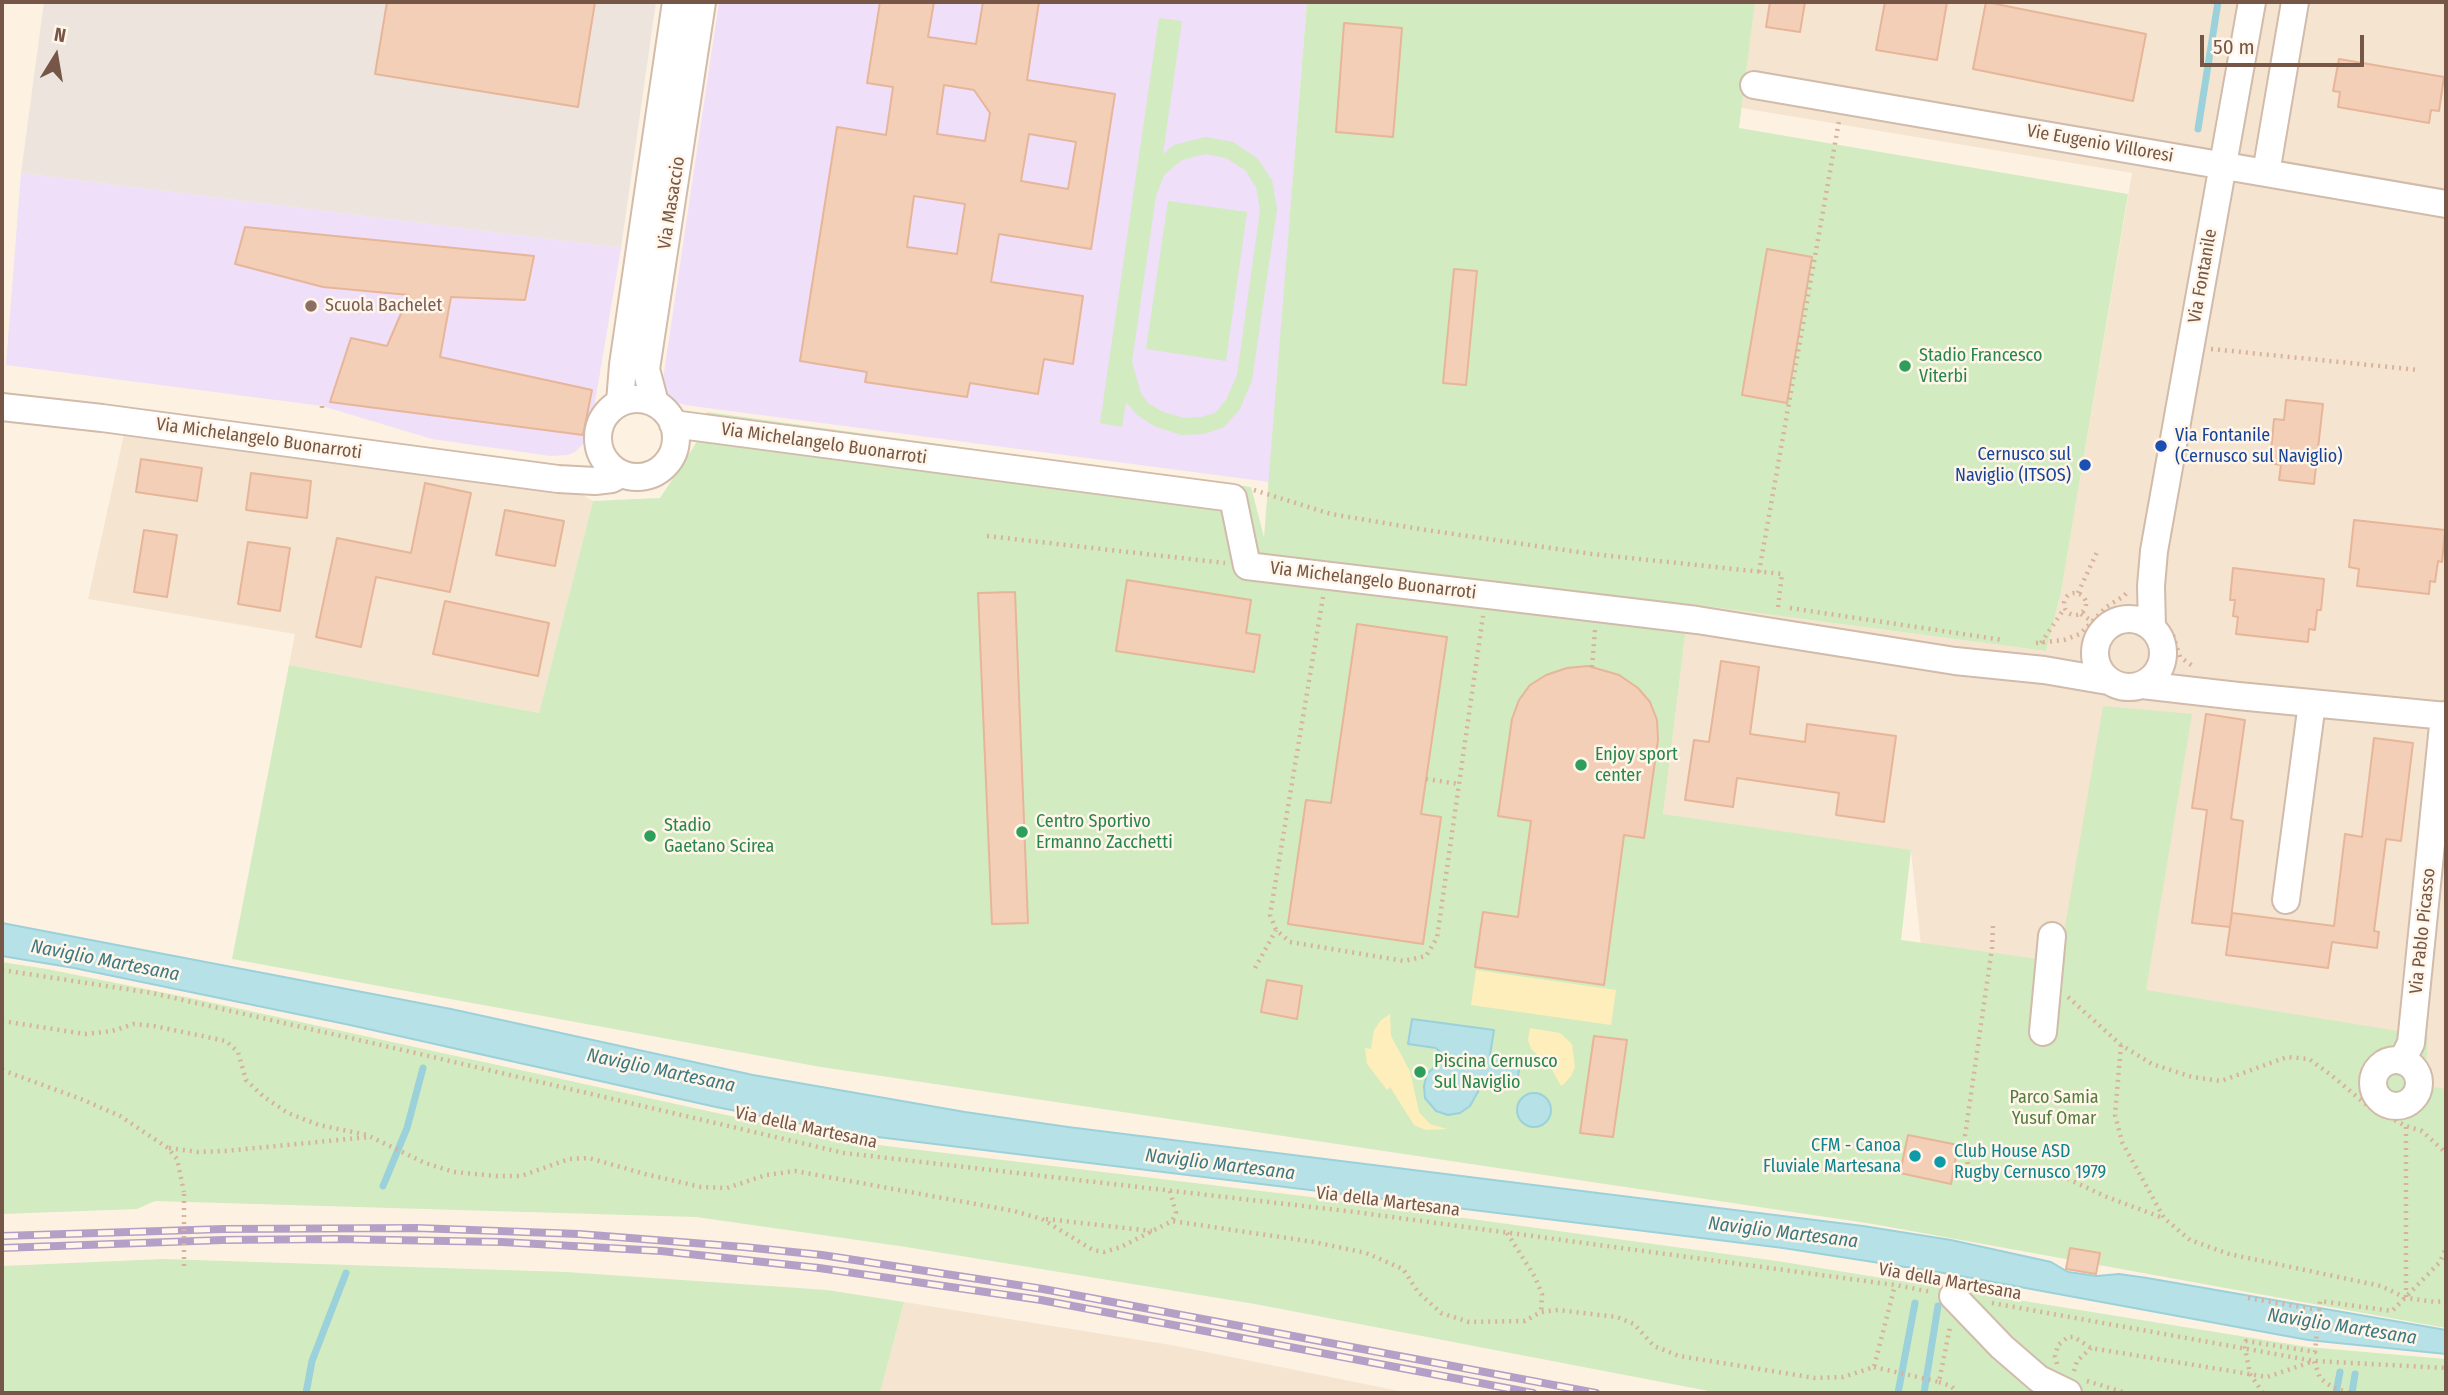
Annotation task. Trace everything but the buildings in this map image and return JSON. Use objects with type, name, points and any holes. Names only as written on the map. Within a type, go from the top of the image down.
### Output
[{"type":"street","name":"Via Masaccio","points":[[620,402],[676,2]]},
{"type":"street","name":"Via Masaccio","points":[[674,424],[655,403],[646,369],[702,2]]},
{"type":"street","name":"Via Fontanile","points":[[2152,628],[2154,551],[2252,2]]},
{"type":"street","points":[[2266,173],[2295,2]]},
{"type":"street","name":"Vie Eugenio Villoresi","points":[[1754,85],[2446,204]]},
{"type":"street","points":[[655,403],[636,399],[620,402],[608,411],[597,433],[600,452],[606,463],[621,474],[640,477],[663,468],[676,446],[674,424]]},
{"type":"street","name":"Via Michelangelo Buonarroti","points":[[2,407],[558,479],[595,481],[612,479],[621,474]]},
{"type":"street","name":"Via Michelangelo Buonarroti","points":[[674,424],[1233,498],[1247,566],[1697,620],[1955,661],[2042,657],[2095,648]]},
{"type":"street","points":[[558,479],[585,467],[600,452]]},
{"type":"street","name":"Via Fontanile","points":[[2124,619],[2142,585],[2154,551]]},
{"type":"street","points":[[2142,685],[2157,673],[2162,664],[2162,643],[2152,628],[2139,620],[2115,621],[2103,630],[2095,648],[2096,664],[2108,681],[2128,687],[2142,685],[2445,715]]},
{"type":"street","name":"Via Michelangelo Buonarroti","points":[[2042,657],[2108,681]]},
{"type":"street","points":[[2162,664],[2209,693]]},
{"type":"street","points":[[2286,901],[2312,703]]},
{"type":"street","name":"Via Pablo Picasso","points":[[2407,1052],[2445,715]]},
{"type":"street","points":[[2043,1032],[2052,936]]},
{"type":"street","points":[[1957,1300],[2002,1347],[2039,1379],[2076,1384]]},
{"type":"path","points":[[1759,572],[1839,120]]},
{"type":"path","points":[[2207,349],[2419,370]]},
{"type":"path","points":[[1243,487],[1331,514],[1361,519],[1592,554],[1782,574],[1778,607],[2015,642]]},
{"type":"path","points":[[987,537],[1247,566]]},
{"type":"path","points":[[2078,593],[2097,552]]},
{"type":"path","points":[[1327,576],[1270,915],[1276,930],[1290,942],[1404,961],[1426,956],[1437,938],[1486,595]]},
{"type":"path","points":[[2042,657],[2080,634],[2106,607],[2124,596],[2129,586]]},
{"type":"path","points":[[2042,657],[2064,609],[2066,596],[2078,593],[2087,603],[2081,614],[2073,616],[2064,609]]},
{"type":"path","points":[[1592,667],[1598,609]]},
{"type":"path","points":[[2081,614],[2092,622]]},
{"type":"path","points":[[2028,643],[2042,657]]},
{"type":"path","points":[[1426,779],[1459,784]]},
{"type":"path","points":[[1993,926],[1965,1136],[1968,1166],[1984,1172],[2027,1173],[2068,1179],[2164,1218],[2190,1240],[2229,1254],[2381,1286],[2406,1298],[2446,1301]]},
{"type":"path","points":[[1255,968],[1276,930]]},
{"type":"path","points":[[2050,966],[2062,992],[2121,1045],[2152,1064],[2192,1077],[2221,1081],[2287,1057],[2309,1059],[2368,1106],[2406,1126],[2422,1131],[2446,1153]]},
{"type":"path","name":"Via della Martesana","points":[[2,970],[152,993],[844,1153],[1354,1212],[1895,1285],[1957,1300],[2314,1361],[2446,1368]]},
{"type":"path","points":[[2,1021],[85,1034],[112,1031],[134,1024],[226,1041],[238,1052],[246,1080],[264,1097],[288,1113],[319,1125],[372,1137],[425,1163],[454,1172],[521,1176],[569,1159],[589,1157],[701,1187],[727,1188],[766,1175],[795,1171],[1014,1210],[1042,1219],[1153,1231]]},
{"type":"path","points":[[2121,1045],[2115,1115],[2122,1143],[2164,1218]]},
{"type":"path","points":[[2368,1106],[2362,1082],[2367,1063],[2383,1049],[2407,1052]]},
{"type":"path","points":[[2,1070],[120,1116],[168,1148],[177,1159],[184,1192],[184,1266]]},
{"type":"path","points":[[2406,1126],[2406,1298]]},
{"type":"path","points":[[168,1148],[212,1151],[372,1137]]},
{"type":"path","points":[[1042,1219],[1093,1250],[1104,1252],[1121,1247],[1172,1221],[1176,1213],[1170,1191]]},
{"type":"path","points":[[1172,1221],[1366,1252],[1403,1269],[1418,1292],[1441,1313],[1469,1322],[1525,1321],[1541,1312],[1558,1310],[1617,1317],[1634,1324],[1654,1346],[1679,1356],[1815,1378],[1843,1377],[1874,1367],[1940,1382],[1956,1391]]},
{"type":"path","points":[[1506,1232],[1535,1277],[1542,1294],[1541,1312]]},
{"type":"path","points":[[2263,1393],[2250,1374],[2246,1341],[2315,1352],[2320,1301],[2392,1311],[2440,1262],[2446,1248]]},
{"type":"path","points":[[1874,1367],[1895,1285]]},
{"type":"path","points":[[2248,1298],[2312,1309]]},
{"type":"path","points":[[1940,1382],[1957,1300]]},
{"type":"path","points":[[2126,1393],[2076,1384],[2056,1363],[2058,1345],[2068,1337],[2074,1337],[2091,1348],[2267,1377],[2314,1361],[2320,1378],[2332,1387],[2349,1393]]},
{"type":"path","points":[[2076,1384],[2077,1361],[2091,1348]]},
{"type":"shaded area","points":[[44,2],[656,2],[621,248],[21,173]]},
{"type":"shaded area","points":[[719,2],[1307,2],[1269,482],[685,405],[672,401],[665,390],[663,379]]},
{"type":"shaded area","points":[[1755,2],[2446,2],[2446,1291],[1948,1204],[1911,851],[1663,814],[1689,604],[2046,651],[2061,592],[2132,173],[1741,108]]},
{"type":"shaded area","name":"Scuola Bachelet","points":[[21,173],[621,248],[589,438],[575,452],[551,456],[432,439],[322,406],[6,365]]},
{"type":"shaded area","points":[[124,434],[576,491],[593,501],[539,713],[289,665],[295,634],[88,599]]},
{"type":"shaded area","points":[[904,1302],[1177,1346],[1409,1393],[880,1393]]},
{"type":"green space","name":"Parco Samia Yusuf Omar","points":[[1307,2],[1755,2],[1739,128],[2128,194],[2061,592],[2046,651],[1689,604],[1663,814],[1911,850],[1901,940],[2059,962],[2103,706],[2192,714],[2146,990],[2428,1036],[2425,1086],[2446,1089],[2446,1328],[1873,1224],[821,1067],[232,959],[289,665],[539,713],[593,501],[660,498],[695,445],[707,412],[1251,487],[1264,537]]},
{"type":"green space","points":[[1159,18],[1182,21],[1163,154],[1174,145],[1205,137],[1233,142],[1257,158],[1272,180],[1277,209],[1252,380],[1240,409],[1224,427],[1204,434],[1182,435],[1156,427],[1137,415],[1126,402],[1122,427],[1100,423]],"holes":[[[1205,154],[1226,158],[1245,170],[1256,187],[1260,210],[1237,375],[1226,400],[1215,413],[1184,418],[1163,412],[1148,403],[1141,393],[1132,362],[1156,196],[1164,175],[1182,160]]]},
{"type":"green space","points":[[1168,201],[1247,212],[1226,361],[1146,349]]},
{"type":"green space","points":[[2,962],[200,1000],[845,1141],[1311,1197],[1777,1261],[2308,1347],[2446,1359],[2446,1393],[1719,1393],[1255,1304],[906,1247],[696,1217],[155,1201],[137,1209],[2,1214]]},
{"type":"green space","points":[[164,1259],[566,1272],[827,1290],[904,1302],[880,1393],[2,1393],[2,1266]]},
{"type":"sand","points":[[1476,970],[1616,990],[1611,1025],[1471,1005]]},
{"type":"sand","points":[[1390,1014],[1391,1036],[1410,1071],[1419,1112],[1430,1124],[1447,1129],[1426,1130],[1414,1125],[1390,1087],[1387,1090],[1367,1064],[1365,1048],[1371,1049],[1374,1030],[1381,1020]]},
{"type":"sand","points":[[1530,1028],[1560,1033],[1572,1044],[1575,1067],[1571,1076],[1561,1086],[1550,1066],[1531,1049],[1528,1040]]},
{"type":"water","name":"Naviglio Martesana","points":[[2,923],[451,1009],[753,1075],[965,1112],[1863,1226],[1951,1240],[2051,1262],[2068,1272],[2147,1278],[2446,1330],[2446,1354],[2308,1340],[1944,1273],[1783,1248],[853,1134],[716,1107],[350,1025],[74,968],[2,956]]},
{"type":"water","points":[[1412,1019],[1494,1030],[1490,1055],[1514,1061],[1519,1070],[1517,1082],[1507,1089],[1480,1088],[1470,1106],[1460,1113],[1448,1115],[1436,1111],[1425,1098],[1424,1086],[1427,1074],[1440,1062],[1441,1053],[1436,1048],[1408,1044]]},
{"type":"water","points":[[1534,1093],[1546,1098],[1551,1110],[1546,1122],[1534,1127],[1522,1122],[1517,1110],[1522,1098]]},
{"type":"waterway","points":[[2198,129],[2218,2]]},
{"type":"waterway","points":[[383,1186],[407,1128],[423,1068]]},
{"type":"waterway","points":[[306,1393],[312,1361],[346,1273]]},
{"type":"waterway","points":[[1898,1393],[1915,1303]]},
{"type":"waterway","points":[[1924,1393],[1938,1306]]},
{"type":"waterway","points":[[2336,1393],[2340,1372]]},
{"type":"waterway","points":[[2352,1393],[2355,1374]]},
{"type":"railway","points":[[2,1236],[224,1229],[417,1228],[579,1234],[744,1247],[822,1255],[1043,1289],[1596,1393]]},
{"type":"railway","points":[[2,1248],[336,1239],[502,1242],[661,1251],[819,1268],[1041,1300],[1533,1393]]},
{"type":"place","name":"Scuola Bachelet","points":[[311,306]]},
{"type":"place","name":"Stadio Francesco Viterbi","points":[[1905,366]]},
{"type":"place","name":"Via Fontanile (Cernusco sul Naviglio)","points":[[2161,446]]},
{"type":"place","name":"Cernusco sul Naviglio (ITSOS)","points":[[2085,465]]},
{"type":"place","name":"Enjoy sport center","points":[[1581,765]]},
{"type":"place","name":"Centro Sportivo Ermanno Zacchetti","points":[[1022,832]]},
{"type":"place","name":"Stadio Gaetano Scirea","points":[[650,836]]},
{"type":"place","name":"Piscina Cernusco Sul Naviglio","points":[[1420,1072]]},
{"type":"place","name":"CFM - Canoa Fluviale Martesana","points":[[1915,1156]]},
{"type":"place","name":"Club House ASD Rugby Cernusco 1979","points":[[1940,1162]]}]
